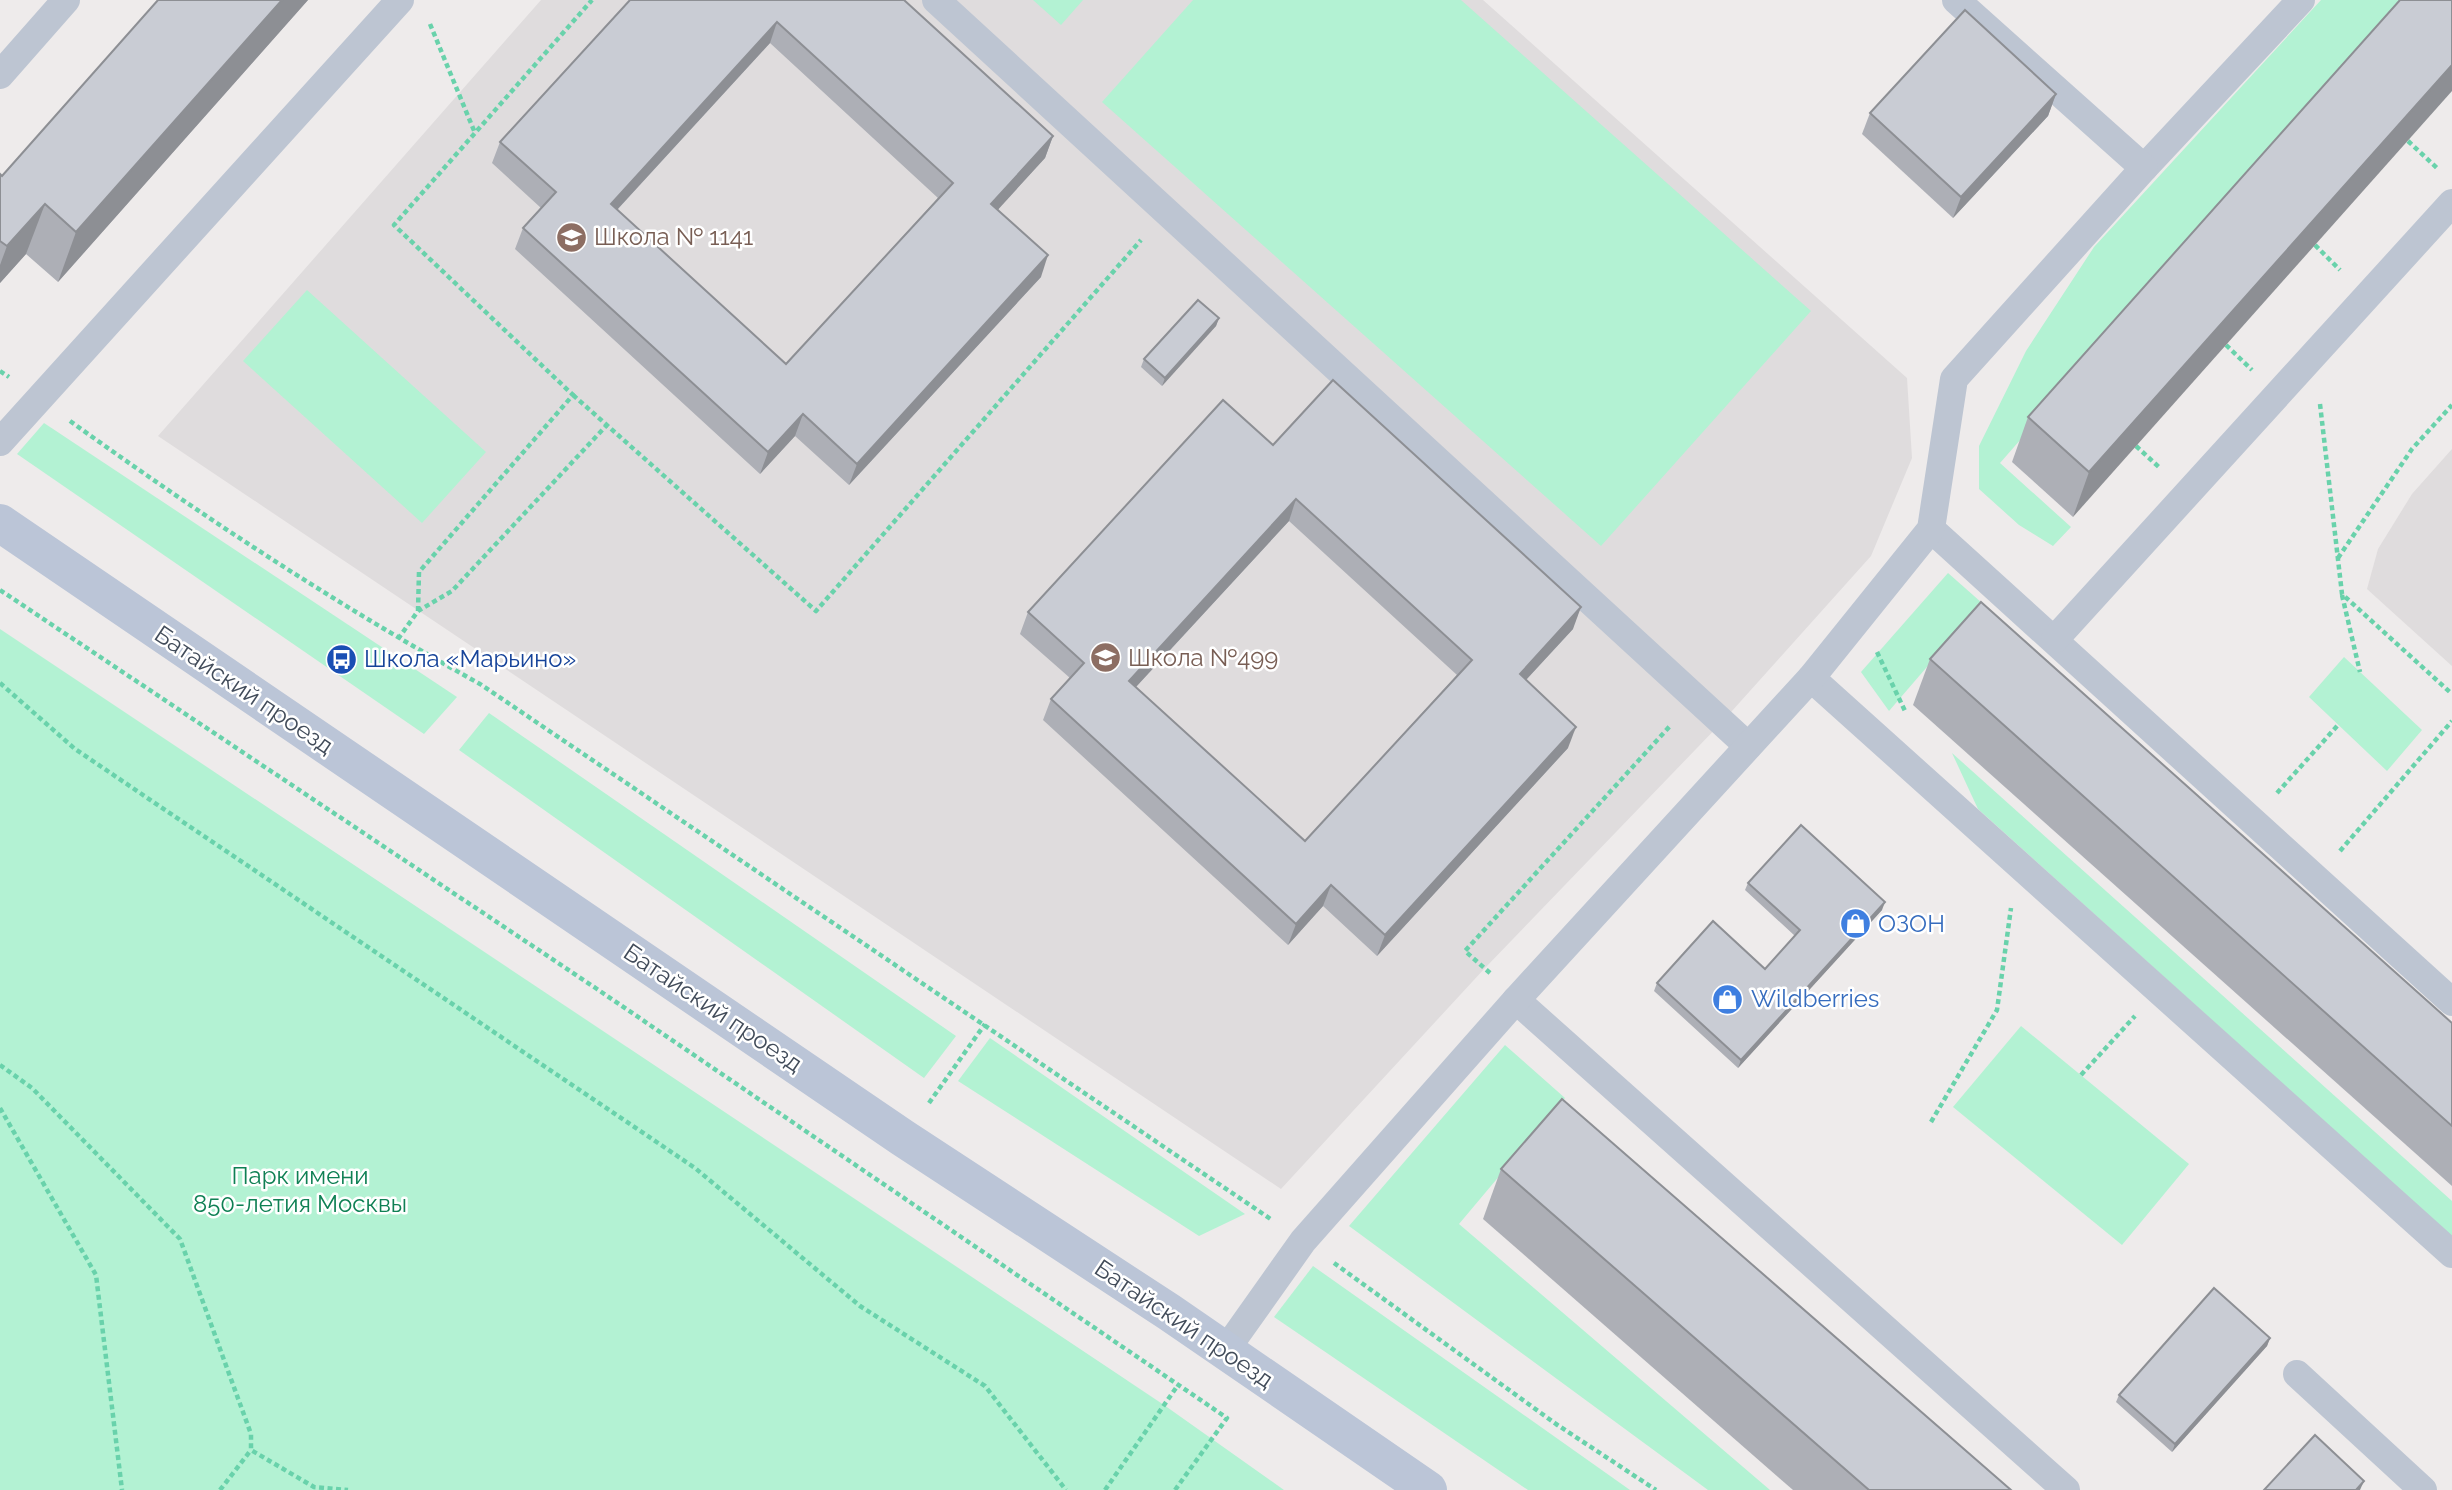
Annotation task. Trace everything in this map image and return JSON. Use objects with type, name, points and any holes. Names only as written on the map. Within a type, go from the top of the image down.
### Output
[{"type":"main road","name":"Батайский проезд","points":[[0,523],[903,1138],[1225,1351],[1428,1490]]},
{"type":"lane","points":[[0,75],[66,0]]},
{"type":"lane","points":[[936,0],[1748,746]]},
{"type":"lane","points":[[1956,0],[2144,168]]},
{"type":"lane","points":[[1225,1351],[1303,1241],[1516,1000],[1811,678],[1931,529],[1954,379],[2144,168],[2301,0]]},
{"type":"lane","points":[[0,442],[413,6]]},
{"type":"lane","points":[[2055,639],[2452,203]]},
{"type":"lane","points":[[1931,529],[2452,1002]]},
{"type":"lane","points":[[1811,678],[2452,1254]]},
{"type":"lane","points":[[1516,1000],[2066,1490]]},
{"type":"lane","points":[[2297,1374],[2423,1490]]},
{"type":"path","points":[[593,0],[394,225],[606,426],[816,611],[1166,211]]},
{"type":"path","points":[[413,6],[475,133]]},
{"type":"path","points":[[2408,141],[2443,174]]},
{"type":"path","points":[[2315,245],[2348,278]]},
{"type":"path","points":[[2226,345],[2260,378]]},
{"type":"path","points":[[2315,354],[2342,594],[2360,672]]},
{"type":"path","points":[[418,611],[419,572],[573,395]]},
{"type":"path","points":[[39,399],[180,500],[398,639],[480,684],[985,1024],[1303,1241],[1556,1424],[1656,1490]]},
{"type":"path","points":[[2338,559],[2412,449],[2452,405]]},
{"type":"path","points":[[398,639],[418,611],[452,592],[606,426]]},
{"type":"path","points":[[2136,446],[2169,477]]},
{"type":"path","points":[[0,590],[597,989],[1227,1418],[1175,1490]]},
{"type":"path","points":[[2342,594],[2452,694]]},
{"type":"path","points":[[0,683],[75,749],[695,1168],[860,1306],[985,1386],[1066,1490]]},
{"type":"path","points":[[1516,1000],[1465,951],[1696,697]]},
{"type":"path","points":[[2317,878],[2452,721]]},
{"type":"path","points":[[2253,819],[2338,725]]},
{"type":"path","points":[[1931,1122],[1997,1010],[2017,862]]},
{"type":"path","points":[[2081,1075],[2157,991]]},
{"type":"path","points":[[903,1138],[985,1024]]},
{"type":"path","points":[[0,1065],[32,1088],[180,1238],[251,1434],[251,1450],[220,1490]]},
{"type":"path","points":[[0,1108],[96,1275],[122,1490]]},
{"type":"path","points":[[1105,1490],[1178,1385]]},
{"type":"path","points":[[251,1450],[313,1488],[348,1490]]},
{"type":"shaded area","points":[[541,0],[1483,0],[1907,378],[1912,458],[1871,556],[1723,721],[1485,968],[1281,1189],[158,436]]},
{"type":"shaded area","points":[[2452,449],[2452,666],[2367,589],[2378,549],[2412,494]]},
{"type":"green space","points":[[1033,0],[1083,0],[1061,25]]},
{"type":"green space","points":[[1193,0],[1461,0],[1811,311],[1601,546],[1102,102]]},
{"type":"green space","points":[[2321,0],[2407,0],[2000,463],[2071,527],[2053,546],[2019,525],[1979,489],[1979,446],[2026,351],[2094,247]]},
{"type":"green space","points":[[307,290],[486,452],[422,523],[243,361]]},
{"type":"green space","points":[[44,423],[457,697],[424,734],[17,454]]},
{"type":"green space","points":[[1948,573],[1982,603],[1889,711],[1861,672]]},
{"type":"green space","name":"Парк имени 850-летия Москвы","points":[[0,629],[1164,1405],[1284,1490],[0,1490]]},
{"type":"green space","points":[[2344,657],[2422,730],[2387,771],[2309,697]]},
{"type":"green space","points":[[489,713],[956,1036],[924,1078],[459,750]]},
{"type":"green space","points":[[1952,753],[2452,1201],[2452,1237],[1978,809]]},
{"type":"green space","points":[[2021,1026],[2189,1164],[2122,1245],[1953,1107]]},
{"type":"green space","points":[[990,1038],[1245,1214],[1199,1236],[958,1081]]},
{"type":"green space","points":[[1505,1045],[1565,1098],[1459,1224],[1770,1490],[1708,1490],[1349,1226]]},
{"type":"green space","points":[[1313,1266],[1630,1490],[1528,1490],[1274,1317]]},
{"type":"building","points":[[158,0],[282,0],[76,232],[45,204],[7,246],[0,241],[0,174],[2,176]]},
{"type":"building","name":"Школа № 1141","points":[[630,0],[904,0],[1053,136],[991,204],[1048,255],[857,464],[803,414],[768,452],[523,228],[556,192],[500,142]],"holes":[[[777,22],[953,183],[786,364],[611,204]]]},
{"type":"building","points":[[2400,0],[2452,0],[2452,65],[2089,472],[2028,417]]},
{"type":"building","points":[[1965,10],[2056,94],[1961,197],[1870,113]]},
{"type":"building","points":[[1198,300],[1219,318],[1165,378],[1144,359]]},
{"type":"building","name":"Школа №499","points":[[1333,380],[1581,607],[1520,674],[1576,727],[1385,935],[1331,885],[1296,924],[1051,699],[1084,663],[1028,612],[1223,400],[1273,445]],"holes":[[[1296,499],[1472,660],[1305,841],[1129,681]]]},
{"type":"building","points":[[1981,602],[2452,1023],[2452,1126],[1930,659]]},
{"type":"building","points":[[1801,825],[1885,902],[1741,1060],[1657,983],[1713,921],[1765,969],[1800,930],[1748,883]]},
{"type":"building","points":[[1562,1099],[2011,1490],[1869,1490],[1501,1169]]},
{"type":"building","points":[[2214,1288],[2270,1338],[2175,1444],[2119,1395]]},
{"type":"building","points":[[2315,1435],[2364,1481],[2356,1490],[2264,1490]]},
{"type":"place","name":"Школа № 1141","points":[[571,237]]},
{"type":"place","name":"Школа №499","points":[[1105,658]]},
{"type":"place","name":"Школа «Марьино»","points":[[341,659]]},
{"type":"place","name":"ОЗОН","points":[[1855,924]]},
{"type":"place","name":"Wildberries","points":[[1728,999]]}]
